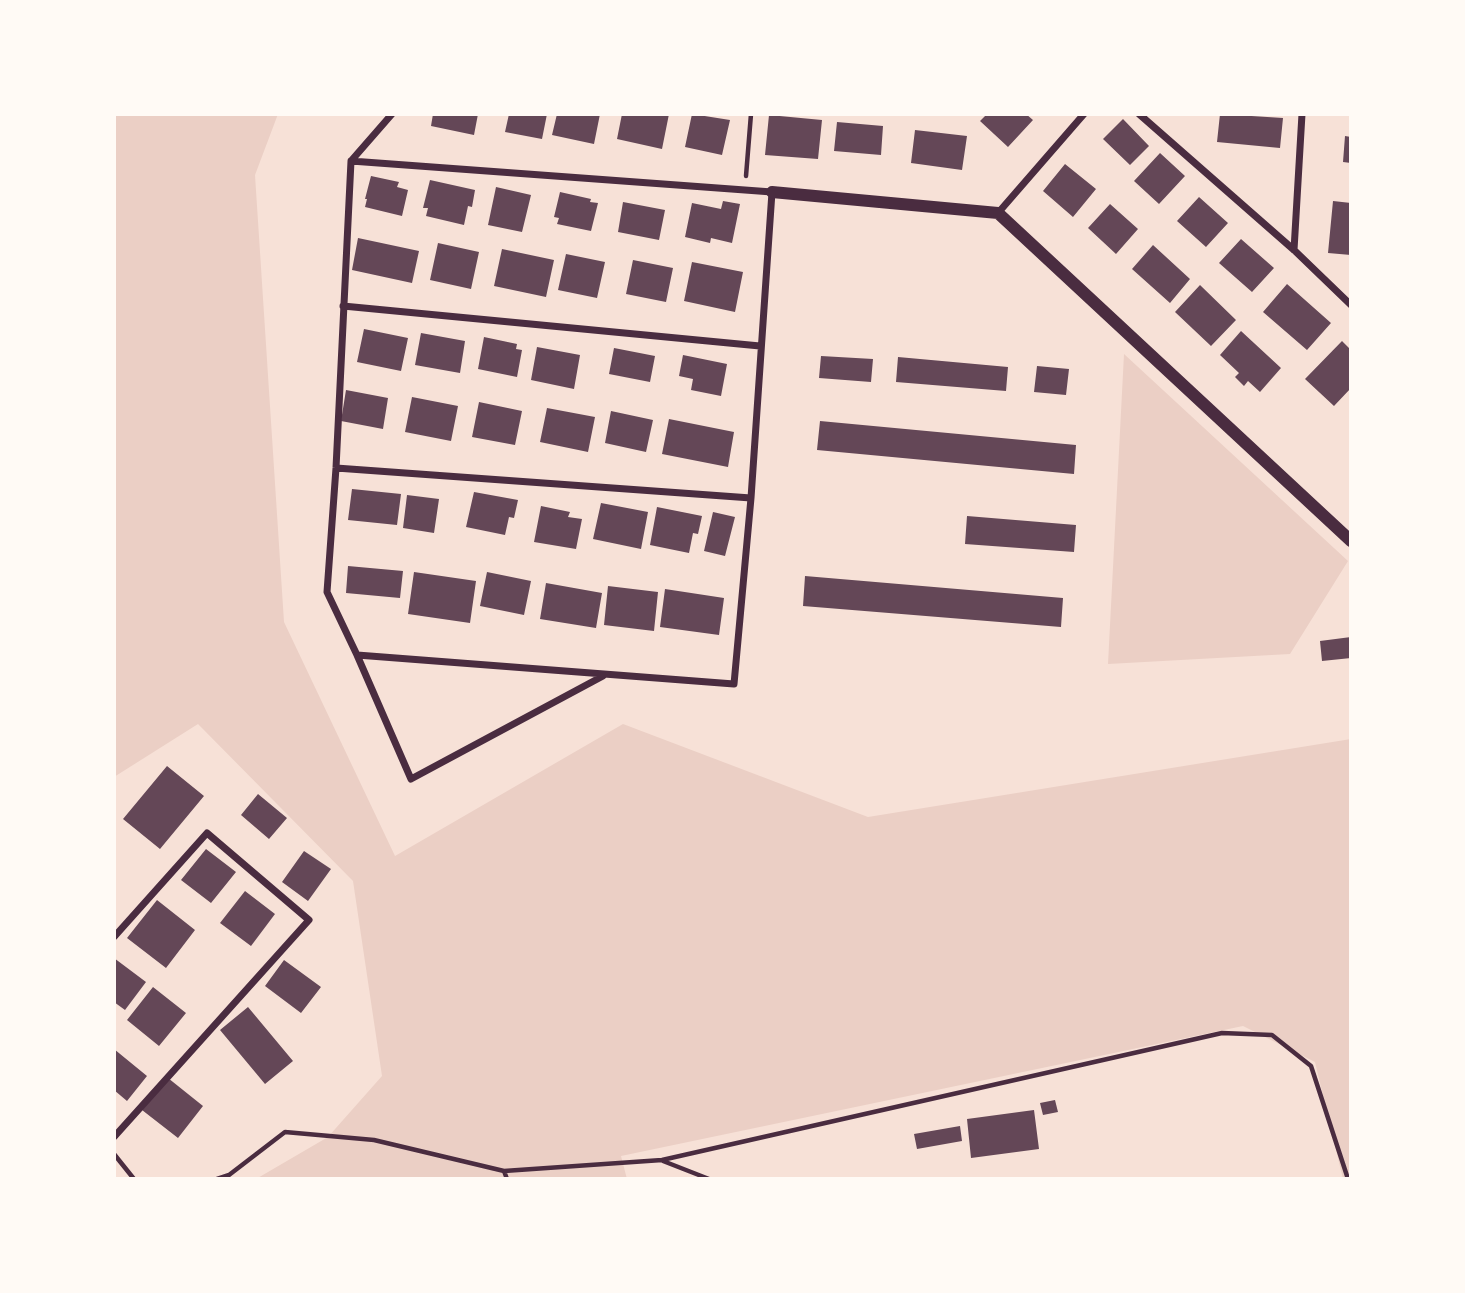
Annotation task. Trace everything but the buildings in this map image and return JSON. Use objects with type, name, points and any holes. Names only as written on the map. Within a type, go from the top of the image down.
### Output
[{"type":"street","points":[[392,114],[351,161],[327,592],[411,779],[603,676]]},
{"type":"street","points":[[998,213],[1084,114]]},
{"type":"street","points":[[1139,114],[1294,250],[1351,306]]},
{"type":"street","points":[[1294,250],[1302,114]]},
{"type":"street","points":[[351,161],[746,189],[998,213],[1351,541]]},
{"type":"street","points":[[357,655],[734,684],[751,498],[772,192]]},
{"type":"street","points":[[343,306],[760,346]]},
{"type":"street","points":[[336,468],[751,498]]},
{"type":"street","points":[[114,937],[207,833],[309,919],[114,1137]]},
{"type":"path","points":[[746,189],[751,114]]},
{"type":"path","points":[[217,1179],[229,1175],[285,1132],[374,1140],[504,1171],[662,1160],[1222,1033],[1272,1035],[1311,1066],[1348,1179]]},
{"type":"path","points":[[114,1154],[134,1179]]},
{"type":"path","points":[[662,1160],[709,1179]]},
{"type":"path","points":[[504,1171],[507,1179]]},
{"type":"shaded area","points":[[114,114],[278,114],[255,175],[284,622],[395,856],[623,724],[868,817],[1351,739],[1351,1179],[1343,1179],[1315,1062],[1243,1026],[621,1156],[627,1179],[256,1179],[328,1137],[382,1076],[353,881],[198,724],[114,777]]},
{"type":"shaded area","points":[[1124,354],[1348,561],[1290,654],[1108,664]]}]
